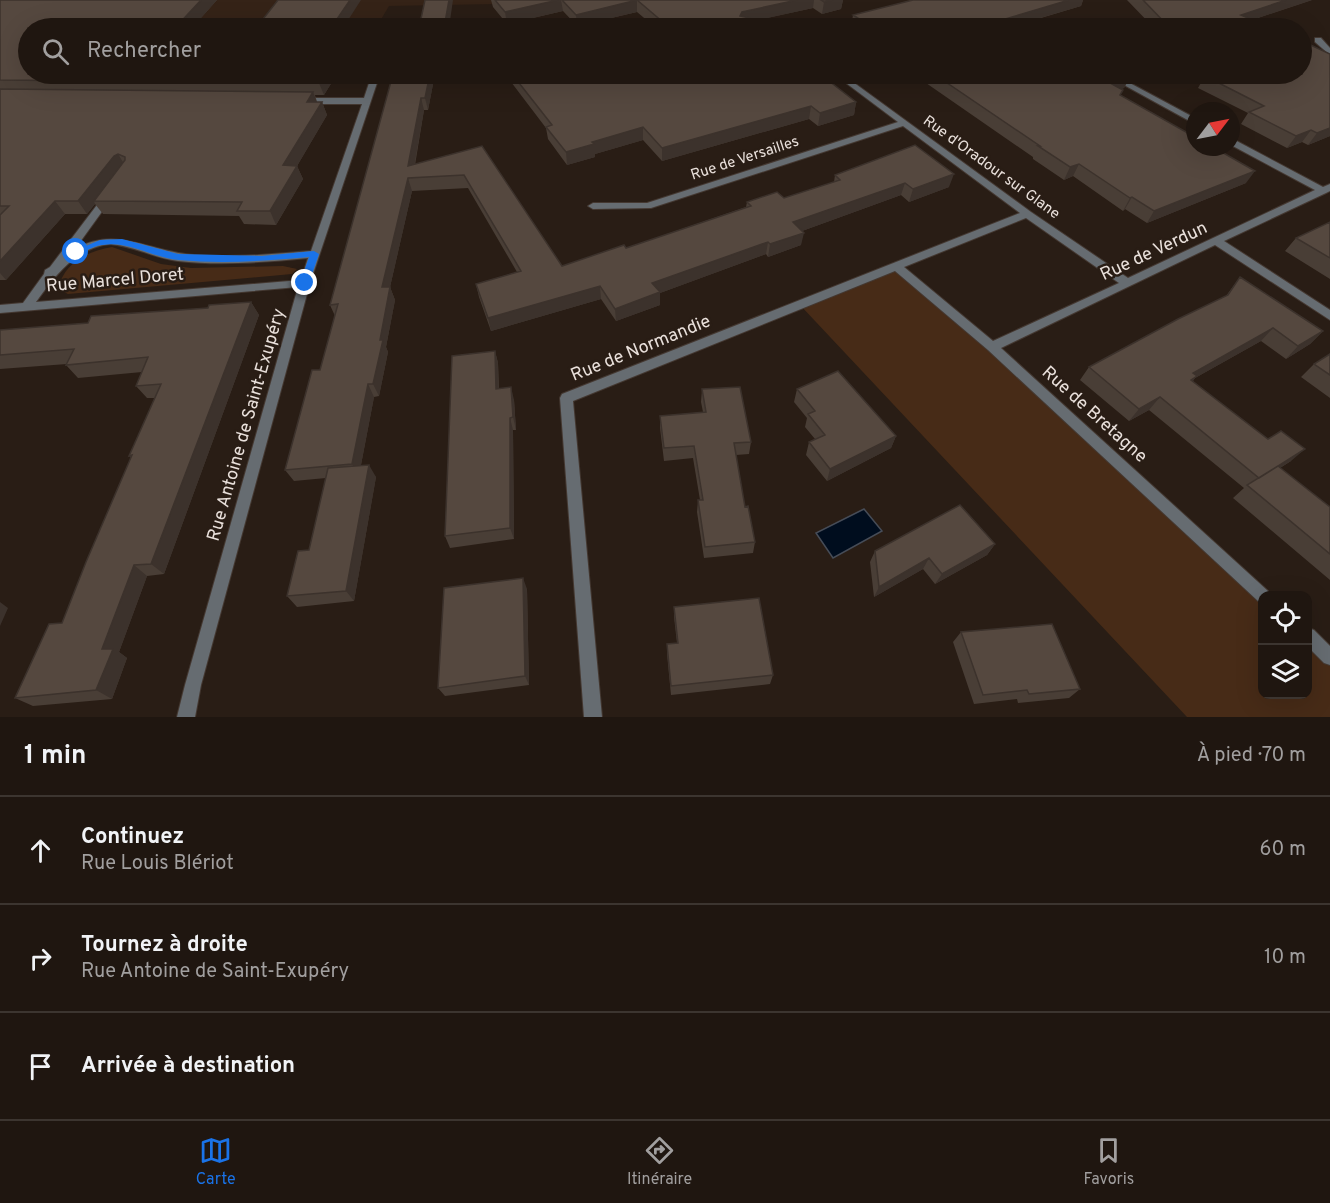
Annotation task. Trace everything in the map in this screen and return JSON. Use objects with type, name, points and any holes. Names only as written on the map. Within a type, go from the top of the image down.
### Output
[{"type":"street","points":[[1318,40],[1330,53]]},
{"type":"street","name":"Rue Antoine de Saint-Exupéry","points":[[186,717],[305,283],[372,84]]},
{"type":"street","name":"Rue d'Oradour sur Glane","points":[[851,84],[1027,214],[1127,283]]},
{"type":"street","points":[[1127,84],[1186,116]]},
{"type":"street","points":[[295,101],[366,101]]},
{"type":"street","name":"Rue de Versailles","points":[[593,206],[648,206],[904,123]]},
{"type":"street","points":[[1240,146],[1327,189]]},
{"type":"street","name":"Rue de Verdun","points":[[992,347],[1327,189]]},
{"type":"street","points":[[26,307],[113,190]]},
{"type":"street","name":"Rue de Normandie","points":[[594,717],[566,398],[1027,214]]},
{"type":"street","points":[[50,273],[76,252],[100,242],[122,241],[160,254],[178,257],[262,259],[314,254]]},
{"type":"street","points":[[1216,241],[1330,316]]},
{"type":"street","name":"Rue de Bretagne","points":[[896,266],[992,347],[1258,591]]},
{"type":"street","name":"Rue Marcel Doret","points":[[0,309],[305,283]]},
{"type":"street","points":[[1312,640],[1330,657]]},
{"type":"shaded area","points":[[105,0],[702,0],[389,6],[382,18],[82,18]]},
{"type":"shaded area","points":[[112,247],[161,264],[191,268],[283,266],[297,269],[292,274],[68,294],[58,289],[65,272],[71,265],[86,255]]},
{"type":"shaded area","points":[[896,266],[1258,596],[1258,699],[1312,699],[1312,644],[1330,661],[1330,717],[1187,717],[800,305]]},
{"type":"water","points":[[864,509],[882,531],[833,558],[816,533]]},
{"type":"building","points":[[0,0],[201,0],[184,18],[18,18],[18,80],[0,80]]},
{"type":"building","points":[[278,0],[350,0],[338,18],[264,18]]},
{"type":"building","points":[[425,0],[449,0],[446,18],[421,18]]},
{"type":"building","points":[[495,0],[558,0],[505,12]]},
{"type":"building","points":[[562,0],[637,0],[576,15]]},
{"type":"building","points":[[637,0],[797,0],[742,12],[740,16],[750,18],[658,18]]},
{"type":"building","points":[[913,0],[1069,0],[1009,18],[858,18],[853,15]]},
{"type":"building","points":[[1143,0],[1286,0],[1241,15],[1248,18],[1160,18]]},
{"type":"building","points":[[1312,46],[1330,54],[1330,128],[1317,133],[1311,130],[1296,136],[1249,112],[1264,106],[1221,84],[1312,84]]},
{"type":"building","points":[[390,84],[428,84],[425,98],[421,98],[408,166],[482,146],[562,266],[624,245],[626,248],[751,206],[747,202],[777,192],[784,198],[840,180],[835,175],[915,145],[954,174],[913,189],[905,183],[793,222],[804,233],[770,244],[768,242],[652,283],[660,292],[615,309],[600,286],[488,318],[476,284],[521,271],[464,175],[408,178],[382,287],[390,287],[380,340],[383,340],[373,384],[368,384],[352,464],[285,470],[312,370],[320,370],[338,304],[330,305]]},
{"type":"building","points":[[520,84],[833,84],[856,102],[820,113],[811,106],[662,148],[643,127],[566,152],[546,127],[552,125]]},
{"type":"building","points":[[949,84],[1112,84],[1123,90],[1120,95],[1186,132],[1186,156],[1229,156],[1255,171],[1154,211],[1079,164],[1070,167],[1038,146],[1040,146]]},
{"type":"building","points":[[0,89],[313,92],[307,102],[322,102],[283,165],[297,166],[270,211],[237,211],[242,202],[94,201],[125,160],[125,157],[118,154],[78,201],[55,201],[0,261],[0,215],[9,206],[0,206]]},
{"type":"building","points":[[1330,222],[1330,258],[1296,238]]},
{"type":"building","points":[[1240,277],[1323,331],[1298,346],[1273,328],[1193,373],[1197,376],[1191,380],[1268,439],[1281,431],[1305,449],[1259,478],[1160,397],[1139,409],[1089,367],[1228,295]]},
{"type":"building","points":[[251,302],[151,564],[134,565],[102,649],[113,649],[96,690],[15,698],[49,624],[62,623],[132,455],[129,456],[161,384],[136,386],[148,357],[66,365],[74,349],[0,355],[0,330],[88,323],[91,316],[208,308],[209,305]]},
{"type":"building","points":[[495,351],[496,389],[511,387],[513,417],[510,418],[510,528],[445,536],[452,356]]},
{"type":"building","points":[[1330,354],[1330,375],[1314,364]]},
{"type":"building","points":[[838,371],[896,436],[830,469],[809,442],[825,435],[808,414],[815,411],[797,389]]},
{"type":"building","points":[[740,387],[751,442],[734,443],[745,507],[748,506],[755,542],[705,547],[698,500],[703,500],[694,446],[664,448],[660,416],[706,412],[702,389]]},
{"type":"building","points":[[369,465],[346,591],[287,596],[298,551],[309,550],[328,468]]},
{"type":"building","points":[[1278,466],[1330,507],[1330,554],[1247,485]]},
{"type":"building","points":[[960,505],[995,544],[942,574],[929,558],[879,587],[875,551]]},
{"type":"building","points":[[523,578],[525,676],[438,688],[444,588]]},
{"type":"building","points":[[759,598],[773,675],[671,686],[667,644],[678,643],[674,607]]},
{"type":"building","points":[[1052,624],[1080,689],[1029,694],[1027,690],[983,695],[961,632]]},
{"type":"route","points":[[76,252],[100,242],[122,241],[160,254],[178,257],[262,259],[314,254],[305,283]]}]
